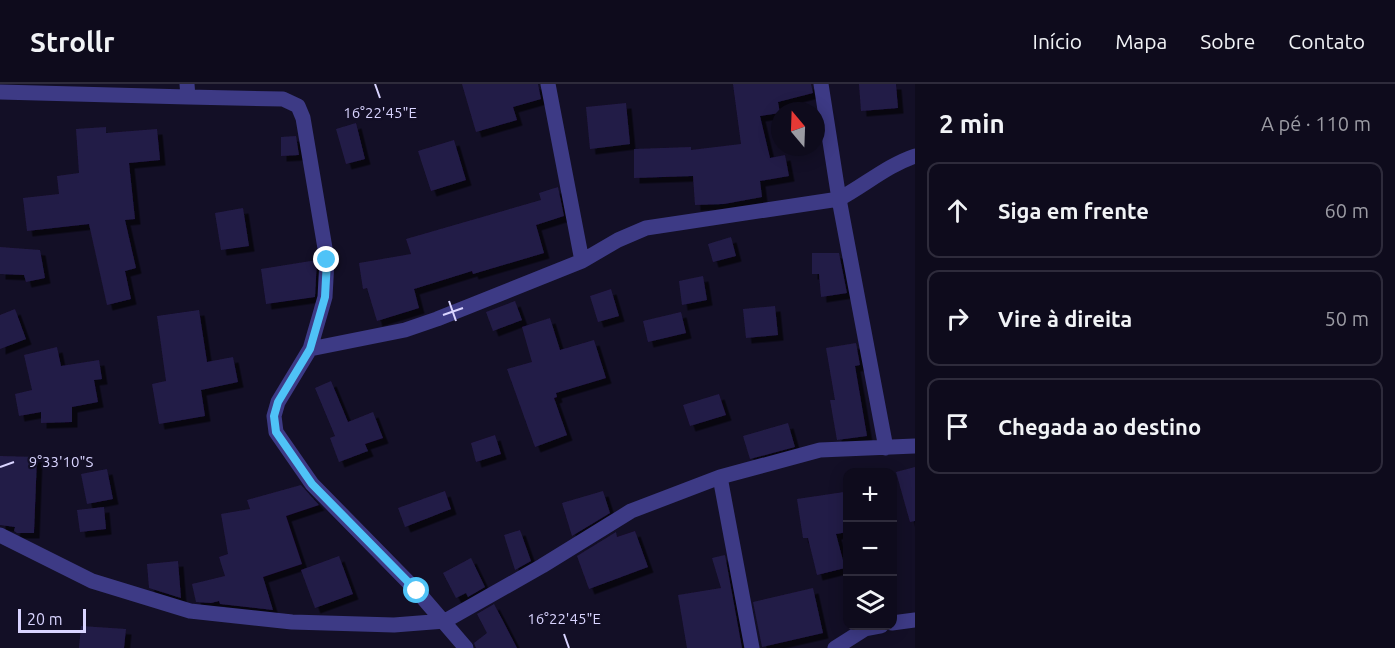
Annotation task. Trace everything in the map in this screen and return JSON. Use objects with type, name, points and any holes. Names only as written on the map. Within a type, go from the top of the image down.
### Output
[{"type":"street","points":[[548,84],[582,261]]},
{"type":"street","points":[[821,84],[839,199],[886,448]]},
{"type":"street","points":[[0,92],[188,91],[283,99],[298,106],[303,118],[327,260],[325,297],[310,349],[278,402],[274,416],[276,432],[312,484],[445,621],[466,648]]},
{"type":"street","points":[[310,349],[405,330],[437,320],[582,261],[618,240],[646,228],[839,199],[891,167],[915,156]]},
{"type":"street","points":[[0,535],[92,581],[190,611],[292,622],[394,625],[445,621],[542,566],[631,511],[720,477],[820,450],[915,446]]},
{"type":"street","points":[[720,477],[752,648]]},
{"type":"street","points":[[897,622],[915,620]]},
{"type":"street","points":[[835,648],[863,630]]},
{"type":"building","points":[[462,84],[538,84],[541,99],[513,107],[517,120],[476,132]]},
{"type":"building","points":[[733,84],[811,84],[813,93],[771,102],[771,114],[760,116],[770,158],[785,156],[789,176],[760,181],[762,197],[724,204],[695,205],[693,176],[634,178],[634,149],[691,147],[691,150],[741,144]]},
{"type":"building","points":[[859,84],[896,84],[898,108],[861,111]]},
{"type":"building","points":[[626,103],[630,144],[590,149],[586,107]]},
{"type":"building","points":[[356,123],[365,159],[346,164],[336,129]]},
{"type":"building","points":[[106,127],[106,133],[157,129],[160,160],[129,163],[135,219],[125,220],[136,268],[125,271],[131,299],[107,305],[89,224],[27,231],[23,198],[59,194],[57,176],[79,173],[76,129]]},
{"type":"building","points":[[296,136],[299,155],[281,156],[281,137]]},
{"type":"building","points":[[454,140],[466,180],[431,191],[418,151]]},
{"type":"building","points":[[558,187],[564,216],[536,225],[544,253],[473,274],[472,271],[414,289],[419,308],[377,321],[367,288],[363,289],[359,263],[411,254],[406,239],[541,200],[539,193]]},
{"type":"building","points":[[243,208],[249,246],[221,250],[215,213]]},
{"type":"building","points":[[731,237],[736,256],[713,262],[708,244]]},
{"type":"building","points":[[0,247],[40,250],[45,278],[26,282],[24,275],[0,274]]},
{"type":"building","points":[[812,253],[839,253],[847,293],[821,297],[819,274],[812,274]]},
{"type":"building","points":[[317,260],[315,297],[266,304],[261,269]]},
{"type":"building","points":[[703,276],[707,300],[682,305],[679,281]]},
{"type":"building","points":[[611,289],[619,316],[598,322],[590,296]]},
{"type":"building","points":[[515,301],[522,320],[493,331],[486,312]]},
{"type":"building","points":[[775,306],[778,335],[746,338],[743,309]]},
{"type":"building","points":[[15,309],[26,339],[0,349],[0,315]]},
{"type":"building","points":[[199,310],[207,362],[233,357],[238,382],[201,390],[205,416],[159,424],[152,384],[166,381],[157,316]]},
{"type":"building","points":[[681,312],[686,333],[648,342],[643,321]]},
{"type":"building","points":[[550,318],[560,350],[594,340],[606,378],[556,393],[557,397],[554,398],[567,435],[535,447],[507,369],[532,362],[522,327]]},
{"type":"building","points":[[856,343],[860,365],[855,366],[867,436],[837,440],[830,400],[835,400],[826,348]]},
{"type":"building","points":[[57,347],[61,366],[99,360],[102,379],[94,380],[98,402],[72,407],[72,422],[41,423],[41,412],[19,416],[15,394],[32,390],[24,355]]},
{"type":"building","points":[[331,381],[348,422],[373,412],[383,438],[365,444],[368,451],[339,462],[330,438],[335,436],[315,388]]},
{"type":"building","points":[[719,394],[726,415],[690,426],[683,405]]},
{"type":"building","points":[[788,423],[795,447],[750,459],[743,436]]},
{"type":"building","points":[[495,435],[501,454],[476,462],[471,443]]},
{"type":"building","points":[[0,456],[37,457],[34,533],[17,533],[14,531],[15,527],[0,525]]},
{"type":"building","points":[[915,467],[915,521],[910,522],[897,472]]},
{"type":"building","points":[[107,469],[113,499],[87,504],[81,474]]},
{"type":"building","points":[[301,485],[319,505],[286,516],[302,564],[263,577],[273,610],[220,604],[219,601],[196,602],[192,584],[225,576],[219,557],[228,554],[221,514],[250,509],[247,500]]},
{"type":"building","points":[[445,491],[451,509],[405,527],[398,508]]},
{"type":"building","points":[[603,491],[610,513],[572,536],[562,503]]},
{"type":"building","points":[[843,492],[843,533],[836,534],[843,568],[817,575],[808,538],[803,538],[797,499]]},
{"type":"building","points":[[104,507],[106,529],[80,532],[77,510]]},
{"type":"building","points":[[520,530],[531,561],[515,570],[504,535]]},
{"type":"building","points":[[635,531],[648,567],[589,589],[577,556],[616,532],[617,537]]},
{"type":"building","points":[[725,555],[742,648],[687,648],[678,595],[721,588],[712,558]]},
{"type":"building","points":[[339,556],[353,594],[315,608],[301,570]]},
{"type":"building","points":[[471,558],[485,587],[468,597],[466,593],[456,598],[443,573]]},
{"type":"building","points":[[178,561],[181,598],[149,588],[147,564]]},
{"type":"building","points":[[813,588],[823,633],[762,647],[753,602]]},
{"type":"building","points":[[494,604],[517,648],[476,648],[474,643],[487,633],[477,614]]},
{"type":"building","points":[[81,626],[126,629],[124,648],[79,648]]},
{"type":"route","points":[[327,260],[325,297],[310,349],[278,402],[274,416],[276,432],[312,484],[417,591]]}]
